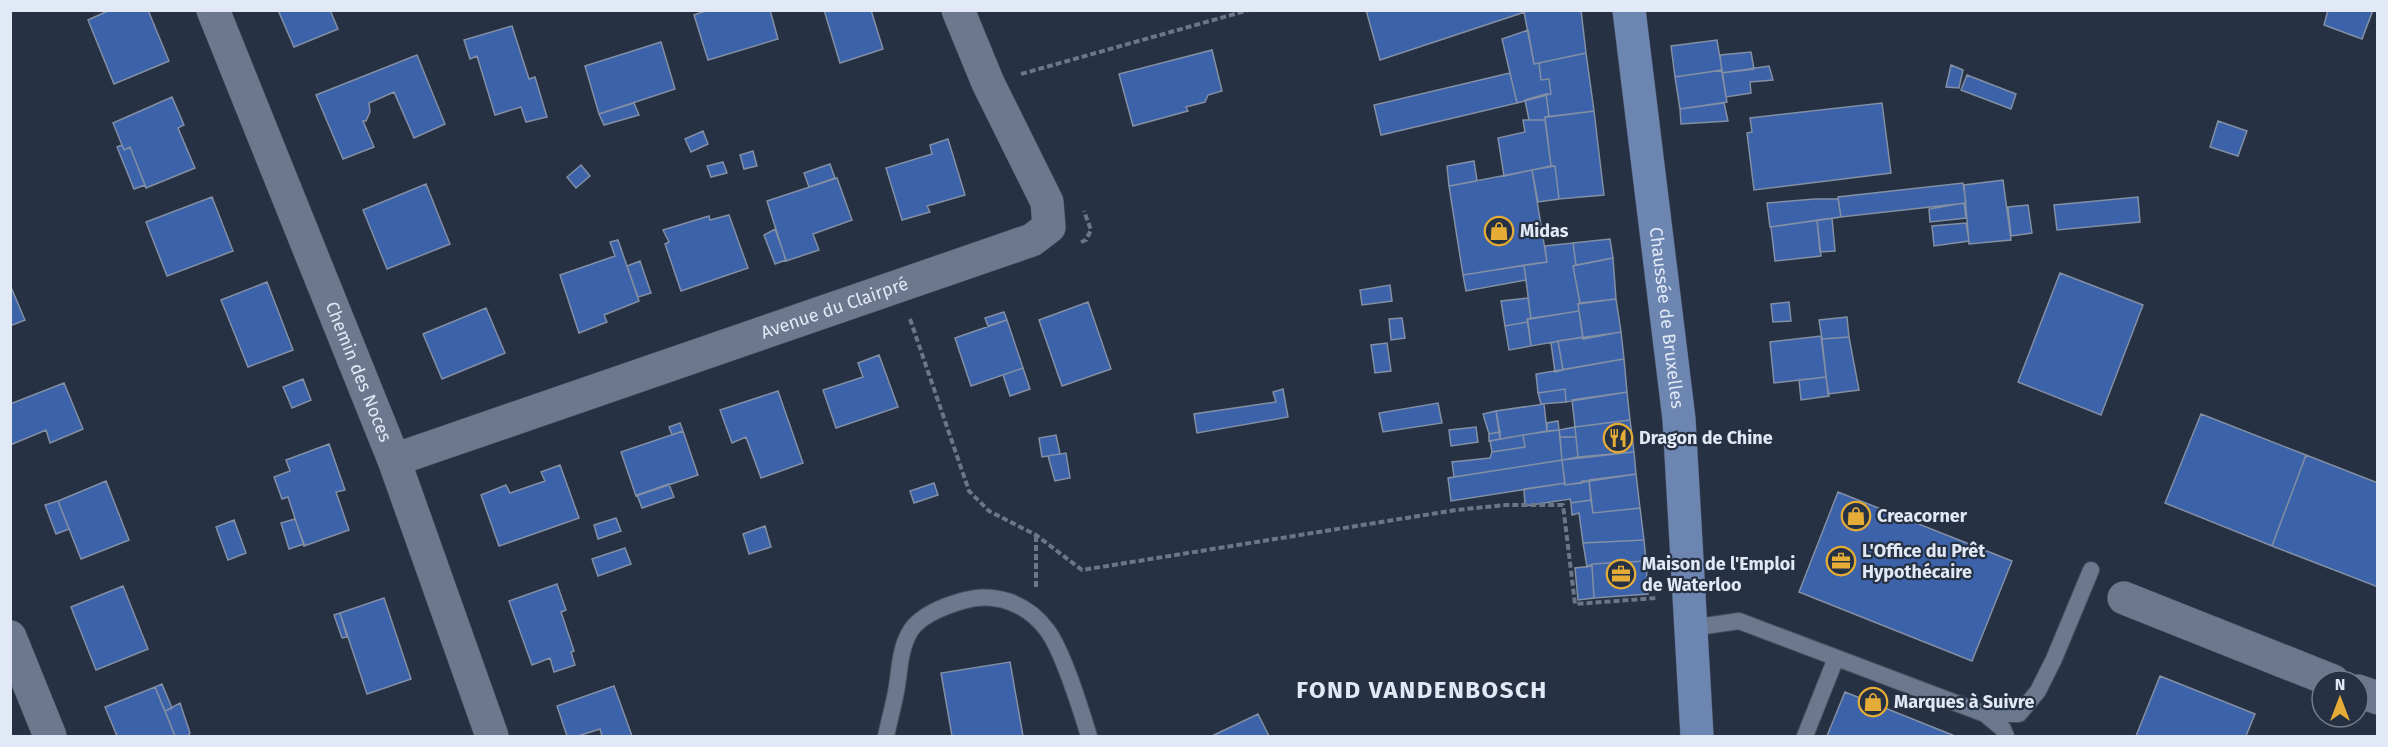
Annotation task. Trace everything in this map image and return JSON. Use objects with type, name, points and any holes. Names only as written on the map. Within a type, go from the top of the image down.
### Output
[{"type":"main road","name":"Chaussée de Bruxelles","points":[[1629,10],[1679,419],[1697,736]]},
{"type":"street","name":"Chemin des Noces","points":[[213,10],[394,459],[492,736]]},
{"type":"street","name":"Avenue du Clairpré","points":[[394,459],[1032,240],[1049,227],[1047,202],[988,83],[958,10]]},
{"type":"street","points":[[2124,598],[2310,672]]},
{"type":"street","points":[[10,637],[50,736]]},
{"type":"lane","points":[[1985,714],[2019,714],[2038,691],[2054,659],[2091,570]]},
{"type":"lane","points":[[886,736],[902,650],[912,628],[932,612],[973,597],[994,597],[1015,603],[1032,614],[1048,630],[1059,651],[1089,736]]},
{"type":"lane","points":[[1690,612],[1739,621],[1985,714],[2003,729],[2006,736]]},
{"type":"lane","points":[[1805,736],[1836,658]]},
{"type":"path","points":[[988,83],[1249,10]]},
{"type":"path","points":[[899,287],[969,490],[989,511],[1036,535],[1082,570],[1456,510],[1506,505],[1563,505],[1575,604],[1690,612]]},
{"type":"path","points":[[1032,614],[1038,580],[1036,535]]},
{"type":"building","points":[[110,10],[148,10],[169,61],[114,84],[88,20]]},
{"type":"building","points":[[278,10],[330,10],[338,29],[294,47]]},
{"type":"building","points":[[708,10],[770,10],[778,39],[708,60],[694,15]]},
{"type":"building","points":[[824,10],[871,10],[883,49],[840,63]]},
{"type":"building","points":[[1366,10],[1531,10],[1380,60]]},
{"type":"building","points":[[1581,10],[1586,53],[1534,64],[1524,12]]},
{"type":"building","points":[[2328,10],[2373,10],[2362,39],[2324,25]]},
{"type":"building","points":[[512,26],[529,79],[535,77],[547,117],[526,122],[521,107],[495,115],[477,56],[470,59],[464,40]]},
{"type":"building","points":[[1528,30],[1534,64],[1539,63],[1541,80],[1549,79],[1551,94],[1517,103],[1502,39]]},
{"type":"building","points":[[1717,40],[1722,70],[1675,77],[1671,46]]},
{"type":"building","points":[[661,42],[675,89],[599,114],[585,66]]},
{"type":"building","points":[[1212,50],[1222,91],[1208,95],[1205,102],[1186,107],[1188,111],[1133,126],[1119,74]]},
{"type":"building","points":[[1751,52],[1754,69],[1722,73],[1720,55]]},
{"type":"building","points":[[1586,53],[1594,111],[1549,117],[1546,94],[1551,94],[1549,79],[1541,80],[1539,63]]},
{"type":"building","points":[[417,55],[445,124],[414,138],[394,92],[369,103],[370,112],[366,121],[363,121],[374,147],[343,159],[316,95]]},
{"type":"building","points":[[1951,65],[1963,70],[1959,88],[1946,87]]},
{"type":"building","points":[[1769,66],[1773,80],[1750,82],[1751,93],[1726,97],[1722,73]]},
{"type":"building","points":[[1722,70],[1727,102],[1680,109],[1675,77]]},
{"type":"building","points":[[1510,73],[1517,103],[1381,135],[1374,105]]},
{"type":"building","points":[[1967,75],[2016,94],[2011,109],[1961,90]]},
{"type":"building","points":[[1546,94],[1549,117],[1545,117],[1545,120],[1529,120],[1525,100]]},
{"type":"building","points":[[172,97],[184,125],[178,128],[195,168],[146,188],[130,147],[124,150],[113,123]]},
{"type":"building","points":[[634,103],[639,115],[604,125],[599,114]]},
{"type":"building","points":[[1724,103],[1728,121],[1681,124],[1680,109]]},
{"type":"building","points":[[1882,103],[1891,173],[1754,190],[1747,133],[1752,132],[1750,118]]},
{"type":"building","points":[[1594,111],[1604,195],[1559,199],[1555,166],[1551,166],[1545,117]]},
{"type":"building","points":[[1523,120],[1545,120],[1551,166],[1504,176],[1498,138],[1525,132]]},
{"type":"building","points":[[2218,121],[2247,131],[2238,156],[2210,147]]},
{"type":"building","points":[[703,131],[708,144],[691,152],[685,139]]},
{"type":"building","points":[[948,139],[965,195],[927,206],[930,212],[902,220],[886,168],[932,154],[930,145]]},
{"type":"building","points":[[122,145],[124,150],[130,147],[145,185],[134,189],[117,147]]},
{"type":"building","points":[[753,151],[757,166],[744,169],[740,155]]},
{"type":"building","points":[[1474,161],[1477,181],[1449,186],[1447,166]]},
{"type":"building","points":[[723,162],[727,173],[711,177],[707,166]]},
{"type":"building","points":[[830,164],[835,178],[809,187],[804,173]]},
{"type":"building","points":[[581,165],[590,176],[576,188],[567,177]]},
{"type":"building","points":[[1555,166],[1559,199],[1538,202],[1532,170]]},
{"type":"building","name":"Midas","points":[[1532,170],[1547,262],[1463,275],[1449,186]]},
{"type":"building","points":[[837,178],[852,220],[813,234],[819,250],[786,261],[767,201]]},
{"type":"building","points":[[2003,180],[2011,240],[1969,244],[1964,185]]},
{"type":"building","points":[[1963,183],[1966,203],[1841,217],[1838,197]]},
{"type":"building","points":[[426,184],[450,244],[387,269],[363,210]]},
{"type":"building","points":[[212,197],[233,251],[167,276],[146,222]]},
{"type":"building","points":[[2138,197],[2140,222],[2057,230],[2054,205]]},
{"type":"building","points":[[1838,199],[1841,217],[1770,227],[1767,203]]},
{"type":"building","points":[[1964,203],[1966,218],[1930,222],[1929,209]]},
{"type":"building","points":[[2028,205],[2032,233],[2011,236],[2008,207]]},
{"type":"building","points":[[729,215],[748,268],[681,291],[665,244],[669,242],[663,230],[709,216],[710,220]]},
{"type":"building","points":[[1832,218],[1835,251],[1820,252],[1817,220]]},
{"type":"building","points":[[1817,220],[1821,256],[1775,261],[1771,227]]},
{"type":"building","points":[[1966,223],[1969,241],[1934,246],[1932,226]]},
{"type":"building","points":[[775,229],[786,260],[775,264],[764,235]]},
{"type":"building","points":[[1610,239],[1613,258],[1576,265],[1573,243]]},
{"type":"building","points":[[618,240],[639,301],[604,315],[607,322],[579,333],[560,275],[615,256],[610,242]]},
{"type":"building","points":[[1573,243],[1576,265],[1573,266],[1580,303],[1578,304],[1579,311],[1531,319],[1524,265],[1547,262],[1545,246]]},
{"type":"building","points":[[1613,258],[1616,299],[1580,303],[1573,266]]},
{"type":"building","points":[[640,261],[651,293],[638,297],[627,266]]},
{"type":"building","points":[[1524,265],[1526,280],[1466,291],[1463,275]]},
{"type":"building","points":[[2060,273],[2143,305],[2101,415],[2018,382]]},
{"type":"building","points":[[267,282],[293,350],[248,367],[221,300]]},
{"type":"building","points":[[10,285],[25,320],[10,326]]},
{"type":"building","points":[[1390,285],[1392,301],[1362,305],[1360,290]]},
{"type":"building","points":[[1528,298],[1531,319],[1527,319],[1528,322],[1505,326],[1501,301]]},
{"type":"building","points":[[1616,299],[1621,332],[1583,339],[1578,304]]},
{"type":"building","points":[[1088,302],[1111,369],[1062,386],[1039,320]]},
{"type":"building","points":[[1789,302],[1791,321],[1773,322],[1771,304]]},
{"type":"building","points":[[486,308],[505,353],[442,379],[423,334]]},
{"type":"building","points":[[1579,311],[1583,337],[1531,346],[1527,319]]},
{"type":"building","points":[[1004,312],[1007,320],[988,326],[985,318]]},
{"type":"building","points":[[1847,317],[1849,337],[1822,339],[1819,320]]},
{"type":"building","points":[[1402,318],[1405,338],[1391,340],[1389,319]]},
{"type":"building","points":[[1007,320],[1023,368],[971,386],[955,338]]},
{"type":"building","points":[[1528,322],[1531,346],[1509,350],[1505,326]]},
{"type":"building","points":[[1621,332],[1624,359],[1563,370],[1558,341]]},
{"type":"building","points":[[1821,336],[1826,377],[1774,383],[1770,342]]},
{"type":"building","points":[[1849,337],[1859,390],[1828,394],[1822,339]]},
{"type":"building","points":[[1558,341],[1563,370],[1555,372],[1551,343]]},
{"type":"building","points":[[1387,343],[1391,371],[1375,373],[1371,345]]},
{"type":"building","points":[[879,355],[898,407],[836,428],[823,390],[863,377],[858,363]]},
{"type":"building","points":[[1624,359],[1627,392],[1566,402],[1565,389],[1538,393],[1536,374]]},
{"type":"building","points":[[1023,368],[1030,389],[1010,396],[1003,375]]},
{"type":"building","points":[[1826,377],[1829,396],[1801,400],[1799,380]]},
{"type":"building","points":[[303,379],[311,400],[292,408],[283,387]]},
{"type":"building","points":[[64,383],[83,429],[50,443],[46,430],[10,445],[10,404]]},
{"type":"building","points":[[1283,389],[1288,417],[1197,433],[1194,414],[1276,402],[1273,392]]},
{"type":"building","points":[[1565,389],[1566,402],[1541,404],[1538,393]]},
{"type":"building","points":[[778,391],[803,463],[761,478],[746,437],[732,443],[720,410]]},
{"type":"building","points":[[1627,392],[1630,420],[1575,427],[1572,400]]},
{"type":"building","points":[[1438,403],[1442,423],[1383,432],[1379,413]]},
{"type":"building","points":[[1544,404],[1547,431],[1500,439],[1496,411]]},
{"type":"building","points":[[1496,411],[1500,432],[1489,434],[1483,414]]},
{"type":"building","points":[[2201,414],[2306,455],[2272,546],[2165,503]]},
{"type":"building","points":[[1630,420],[1634,452],[1578,457],[1575,427]]},
{"type":"building","points":[[1558,421],[1559,430],[1547,431],[1547,423]]},
{"type":"building","points":[[680,423],[683,431],[672,435],[669,427]]},
{"type":"building","points":[[1476,427],[1478,442],[1451,446],[1449,430]]},
{"type":"building","points":[[1575,427],[1576,437],[1560,437],[1559,430]]},
{"type":"building","points":[[1559,430],[1562,460],[1454,477],[1452,462],[1490,458],[1492,452],[1525,447],[1523,435]]},
{"type":"building","points":[[683,431],[698,475],[636,496],[621,452]]},
{"type":"building","points":[[1500,432],[1500,439],[1489,441],[1489,434]]},
{"type":"building","points":[[1056,435],[1060,454],[1042,457],[1039,438]]},
{"type":"building","points":[[1523,435],[1525,447],[1492,452],[1490,441]]},
{"type":"building","points":[[1560,437],[1576,437],[1578,457],[1562,460]]},
{"type":"building","points":[[329,444],[345,490],[336,492],[349,530],[304,546],[288,497],[282,499],[274,477],[290,471],[286,460]]},
{"type":"building","points":[[1634,452],[1636,474],[1565,485],[1562,460]]},
{"type":"building","points":[[1066,453],[1070,478],[1055,481],[1048,456]]},
{"type":"building","points":[[2306,455],[2378,483],[2378,587],[2272,546]]},
{"type":"building","points":[[1562,460],[1565,483],[1451,501],[1448,478]]},
{"type":"building","points":[[560,465],[579,518],[499,546],[481,495],[506,485],[510,493],[545,481],[541,472]]},
{"type":"building","points":[[1636,474],[1640,508],[1593,513],[1589,480]]},
{"type":"building","points":[[106,481],[129,540],[81,559],[58,501]]},
{"type":"building","points":[[1582,481],[1589,481],[1591,500],[1571,503],[1570,499],[1525,506],[1524,489],[1582,483]]},
{"type":"building","points":[[934,483],[938,495],[914,503],[910,491]]},
{"type":"building","points":[[669,484],[674,497],[642,508],[637,495]]},
{"type":"building","points":[[1838,492],[2012,561],[1972,661],[1799,592]]},
{"type":"building","points":[[1591,500],[1593,513],[1640,508],[1644,540],[1583,543],[1579,513],[1572,515],[1571,503]]},
{"type":"building","points":[[58,501],[69,529],[56,534],[45,505]]},
{"type":"building","points":[[616,518],[621,531],[598,539],[594,525]]},
{"type":"building","points":[[295,519],[304,544],[289,549],[281,523]]},
{"type":"building","points":[[234,520],[246,553],[228,560],[216,527]]},
{"type":"building","points":[[765,526],[771,547],[749,554],[743,534]]},
{"type":"building","points":[[1644,540],[1646,561],[1592,564],[1587,567],[1583,543]]},
{"type":"building","points":[[625,548],[631,564],[598,576],[592,559]]},
{"type":"building","points":[[1646,561],[1648,594],[1594,598],[1592,564]]},
{"type":"building","points":[[1592,566],[1594,598],[1578,600],[1575,568]]},
{"type":"building","points":[[557,584],[566,610],[561,612],[574,651],[571,652],[575,665],[554,672],[550,658],[532,665],[509,601]]},
{"type":"building","points":[[123,586],[148,649],[96,670],[71,607]]},
{"type":"building","points":[[384,598],[411,679],[367,694],[340,613]]},
{"type":"building","points":[[340,613],[347,637],[342,638],[334,615]]},
{"type":"building","points":[[1010,662],[1023,736],[952,736],[941,673]]},
{"type":"building","points":[[2160,676],[2255,714],[2246,736],[2136,736]]},
{"type":"building","points":[[162,684],[172,708],[165,711],[155,687]]},
{"type":"building","points":[[614,686],[632,736],[602,736],[600,729],[578,736],[567,736],[557,706]]},
{"type":"building","points":[[155,687],[175,736],[117,736],[105,707]]},
{"type":"building","points":[[1845,692],[1955,736],[1827,736]]},
{"type":"building","points":[[180,703],[190,733],[188,736],[175,736],[165,711]]},
{"type":"building","points":[[1258,714],[1269,736],[1212,736]]},
{"type":"place","name":"Midas","points":[[1499,231]]},
{"type":"place","name":"Dragon de Chine","points":[[1618,438]]},
{"type":"place","name":"Creacorner","points":[[1856,516]]},
{"type":"place","name":"L'Office du Prêt Hypothécaire","points":[[1841,561]]},
{"type":"place","name":"Maison de l'Emploi de Waterloo","points":[[1621,574]]},
{"type":"place","name":"Marques à Suivre","points":[[1873,702]]},
{"type":"district","name":"FOND VANDENBOSCH","points":[[1422,690]]}]
